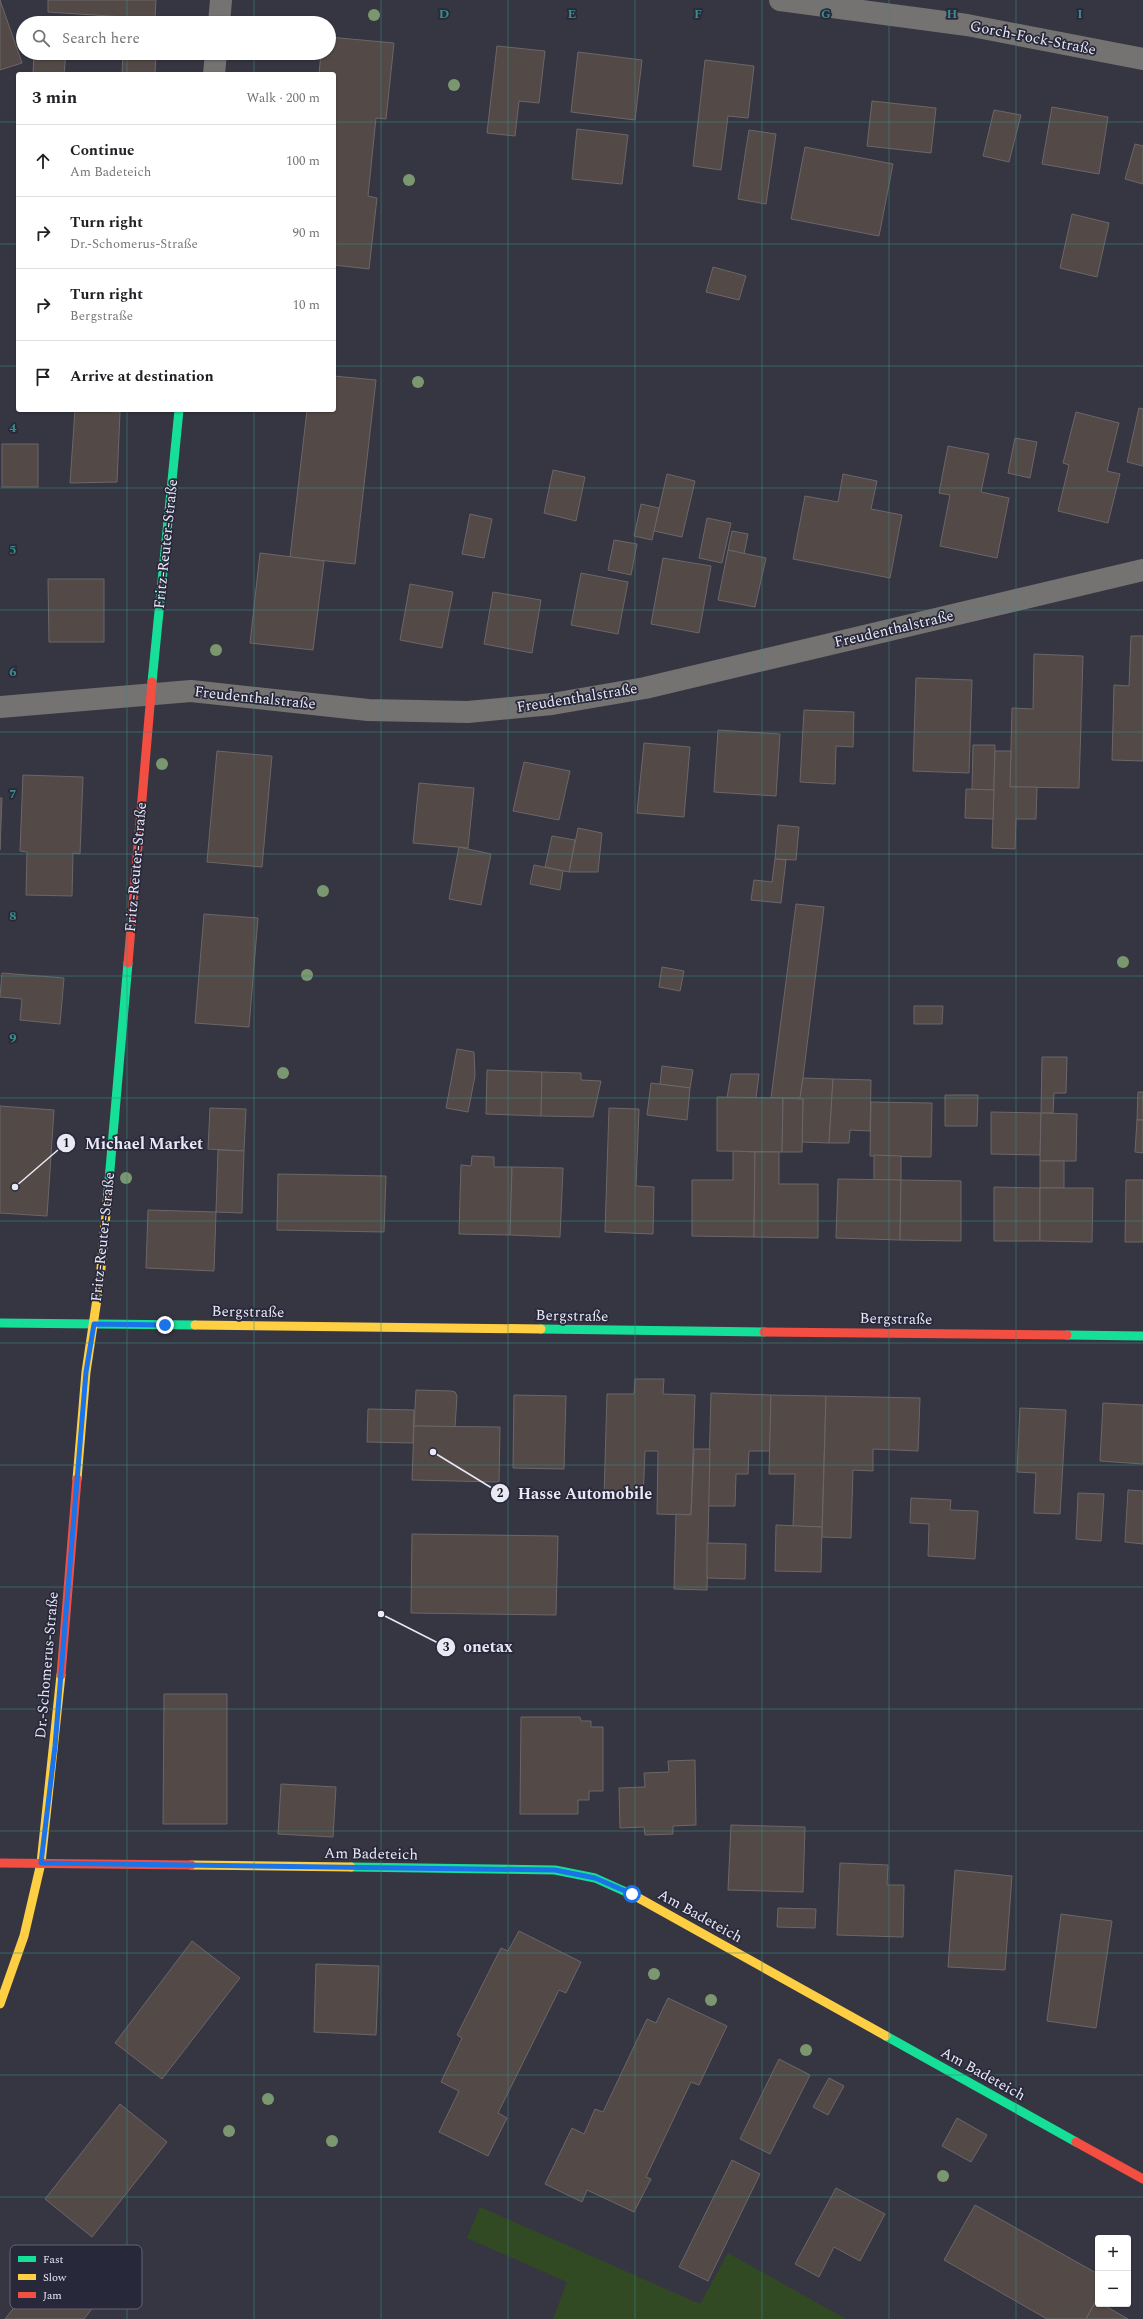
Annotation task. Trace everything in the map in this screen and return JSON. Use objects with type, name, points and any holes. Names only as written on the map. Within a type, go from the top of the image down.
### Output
[{"type":"street","points":[[220,16],[221,0]]},
{"type":"street","name":"Gorch-Fock-Straße","points":[[780,0],[967,25],[1143,59]]},
{"type":"street","points":[[214,72],[215,60]]},
{"type":"street","name":"Fritz-Reuter-Straße","points":[[94,1324],[103,1248],[151,695],[179,412]]},
{"type":"street","name":"Freudenthalstraße","points":[[0,707],[191,691],[368,710],[461,712],[552,704],[645,688],[1143,570]]},
{"type":"street","name":"Bergstraße","points":[[0,1323],[1143,1336]]},
{"type":"street","name":"Dr.-Schomerus-Straße","points":[[0,2004],[24,1936],[41,1863],[55,1746],[86,1372],[94,1324]]},
{"type":"street","name":"Am Badeteich","points":[[0,1863],[555,1870],[595,1878],[632,1894],[1143,2179]]},
{"type":"green space","points":[[480,2207],[700,2304],[728,2253],[846,2319],[553,2319],[567,2282],[467,2238]]},
{"type":"building","points":[[0,0],[16,46],[16,60],[21,60],[22,63],[0,70]]},
{"type":"building","points":[[48,0],[156,0],[155,16],[109,16],[48,12]]},
{"type":"building","points":[[336,38],[394,43],[386,119],[376,118],[368,196],[377,198],[369,269],[336,265],[336,72],[319,72],[320,60],[336,60]]},
{"type":"building","points":[[497,46],[545,51],[539,103],[519,101],[515,136],[487,133]]},
{"type":"building","points":[[578,52],[642,60],[635,120],[571,112]]},
{"type":"building","points":[[34,60],[65,60],[64,72],[33,72]]},
{"type":"building","points":[[123,60],[156,60],[155,72],[122,72]]},
{"type":"building","points":[[705,60],[754,66],[748,118],[728,116],[721,170],[693,166]]},
{"type":"building","points":[[872,101],[936,108],[931,153],[867,146]]},
{"type":"building","points":[[1052,107],[1108,117],[1099,174],[1042,164]]},
{"type":"building","points":[[994,110],[1021,115],[1009,162],[983,156]]},
{"type":"building","points":[[577,129],[628,135],[622,184],[572,179]]},
{"type":"building","points":[[749,130],[776,134],[766,204],[738,199]]},
{"type":"building","points":[[1135,144],[1143,146],[1143,184],[1125,179]]},
{"type":"building","points":[[805,147],[893,164],[879,236],[791,219]]},
{"type":"building","points":[[1072,214],[1109,223],[1097,277],[1060,268]]},
{"type":"building","points":[[713,267],[746,276],[739,300],[706,292]]},
{"type":"building","points":[[336,376],[376,380],[355,564],[290,557],[307,412],[336,412]]},
{"type":"building","points":[[1139,408],[1143,409],[1143,466],[1127,462]]},
{"type":"building","points":[[75,412],[120,412],[117,482],[70,483]]},
{"type":"building","points":[[1076,412],[1119,423],[1107,471],[1120,474],[1108,523],[1058,511],[1069,465],[1063,463]]},
{"type":"building","points":[[1015,438],[1037,442],[1030,478],[1008,473]]},
{"type":"building","points":[[2,444],[38,444],[38,487],[2,487]]},
{"type":"building","points":[[948,446],[989,454],[981,492],[1009,498],[997,558],[940,546],[950,495],[939,493]]},
{"type":"building","points":[[553,470],[585,477],[576,521],[544,513]]},
{"type":"building","points":[[667,474],[695,481],[682,537],[654,531]]},
{"type":"building","points":[[843,474],[877,481],[871,509],[902,515],[890,578],[793,559],[805,496],[838,502]]},
{"type":"building","points":[[641,504],[659,508],[652,540],[634,536]]},
{"type":"building","points":[[470,514],[492,519],[484,558],[462,554]]},
{"type":"building","points":[[707,518],[731,523],[722,563],[699,558]]},
{"type":"building","points":[[732,531],[748,534],[744,554],[728,550]]},
{"type":"building","points":[[614,540],[637,544],[631,575],[608,570]]},
{"type":"building","points":[[728,550],[766,558],[755,607],[718,600]]},
{"type":"building","points":[[260,553],[324,561],[313,650],[250,643]]},
{"type":"building","points":[[663,558],[711,566],[699,633],[651,624]]},
{"type":"building","points":[[581,573],[628,582],[618,634],[571,625]]},
{"type":"building","points":[[48,579],[104,579],[104,642],[49,642]]},
{"type":"building","points":[[410,584],[453,592],[442,648],[400,640]]},
{"type":"building","points":[[493,592],[541,600],[532,653],[484,644]]},
{"type":"building","points":[[1131,636],[1143,636],[1143,761],[1112,760],[1114,685],[1129,686]]},
{"type":"building","points":[[1034,654],[1083,656],[1079,788],[1010,787],[1012,708],[1033,709]]},
{"type":"building","points":[[916,678],[972,680],[969,773],[913,771]]},
{"type":"building","points":[[804,710],[854,712],[853,747],[836,746],[835,784],[800,782]]},
{"type":"building","points":[[718,730],[780,734],[776,796],[714,792]]},
{"type":"building","points":[[644,743],[690,747],[684,817],[637,813]]},
{"type":"building","points":[[973,745],[995,745],[994,790],[972,790]]},
{"type":"building","points":[[217,751],[272,756],[262,867],[207,862]]},
{"type":"building","points":[[995,751],[1011,751],[1010,787],[1037,787],[1036,819],[1016,819],[1015,849],[992,848]]},
{"type":"building","points":[[524,762],[570,771],[559,820],[513,811]]},
{"type":"building","points":[[23,775],[83,777],[80,854],[73,853],[72,896],[26,895],[27,852],[20,851]]},
{"type":"building","points":[[419,783],[474,788],[468,848],[413,843]]},
{"type":"building","points":[[966,789],[994,790],[993,819],[965,818]]},
{"type":"building","points":[[0,798],[2,798],[0,850]]},
{"type":"building","points":[[778,825],[799,827],[796,860],[775,859]]},
{"type":"building","points":[[578,828],[602,833],[598,872],[569,872]]},
{"type":"building","points":[[552,836],[575,840],[569,872],[545,867]]},
{"type":"building","points":[[459,847],[491,854],[481,905],[449,899]]},
{"type":"building","points":[[775,859],[786,860],[781,903],[751,900],[754,880],[772,882]]},
{"type":"building","points":[[534,865],[563,871],[560,890],[530,884]]},
{"type":"building","points":[[796,904],[824,907],[803,1078],[800,1098],[771,1098]]},
{"type":"building","points":[[204,914],[258,918],[249,1027],[195,1023]]},
{"type":"building","points":[[662,967],[684,971],[680,991],[659,987]]},
{"type":"building","points":[[2,973],[64,978],[60,1024],[20,1020],[22,999],[0,997]]},
{"type":"building","points":[[914,1006],[943,1006],[942,1024],[914,1024]]},
{"type":"building","points":[[457,1049],[474,1052],[475,1076],[468,1112],[446,1108]]},
{"type":"building","points":[[1042,1057],[1067,1057],[1066,1093],[1054,1093],[1053,1113],[1041,1113]]},
{"type":"building","points":[[662,1066],[693,1070],[690,1088],[660,1084]]},
{"type":"building","points":[[487,1070],[542,1072],[541,1116],[486,1114]]},
{"type":"building","points":[[542,1072],[581,1073],[581,1080],[601,1081],[593,1117],[541,1116]]},
{"type":"building","points":[[731,1074],[759,1074],[756,1098],[727,1098]]},
{"type":"building","points":[[803,1078],[833,1079],[829,1143],[802,1142],[803,1099],[800,1098]]},
{"type":"building","points":[[833,1079],[871,1080],[870,1131],[850,1130],[849,1143],[829,1143]]},
{"type":"building","points":[[651,1083],[690,1088],[687,1120],[647,1115]]},
{"type":"building","points":[[1138,1092],[1143,1092],[1143,1120],[1137,1120]]},
{"type":"building","points":[[945,1095],[978,1095],[977,1126],[945,1126]]},
{"type":"building","points":[[717,1097],[783,1098],[782,1152],[717,1151]]},
{"type":"building","points":[[783,1098],[803,1099],[802,1152],[782,1152]]},
{"type":"building","points":[[871,1102],[932,1103],[931,1157],[870,1156]]},
{"type":"building","points":[[0,1106],[54,1110],[47,1216],[0,1213]]},
{"type":"building","points":[[210,1108],[246,1109],[244,1151],[208,1149]]},
{"type":"building","points":[[609,1108],[639,1109],[636,1186],[654,1187],[653,1234],[605,1232]]},
{"type":"building","points":[[991,1112],[1041,1113],[1040,1155],[991,1154]]},
{"type":"building","points":[[1041,1113],[1077,1114],[1076,1161],[1040,1161]]},
{"type":"building","points":[[1137,1120],[1143,1120],[1143,1153],[1135,1152]]},
{"type":"building","points":[[218,1150],[244,1151],[242,1213],[216,1212]]},
{"type":"building","points":[[733,1151],[755,1152],[754,1237],[692,1236],[692,1180],[733,1180]]},
{"type":"building","points":[[755,1152],[779,1152],[779,1184],[818,1184],[818,1238],[754,1237]]},
{"type":"building","points":[[874,1155],[901,1156],[901,1180],[874,1180]]},
{"type":"building","points":[[472,1156],[494,1157],[494,1167],[512,1167],[510,1235],[459,1234],[461,1165],[471,1166]]},
{"type":"building","points":[[1040,1161],[1064,1161],[1064,1188],[1040,1188]]},
{"type":"building","points":[[512,1167],[563,1168],[560,1237],[510,1235]]},
{"type":"building","points":[[278,1174],[386,1176],[384,1232],[277,1230]]},
{"type":"building","points":[[838,1179],[901,1180],[900,1240],[836,1238]]},
{"type":"building","points":[[901,1180],[961,1181],[961,1241],[900,1240]]},
{"type":"building","points":[[1126,1180],[1143,1180],[1143,1242],[1125,1242]]},
{"type":"building","points":[[994,1187],[1040,1188],[1040,1241],[994,1241]]},
{"type":"building","points":[[1040,1188],[1093,1188],[1092,1242],[1040,1241]]},
{"type":"building","points":[[148,1210],[216,1212],[214,1271],[146,1268]]},
{"type":"building","points":[[635,1379],[664,1379],[663,1394],[695,1395],[691,1515],[657,1514],[658,1451],[645,1451],[643,1499],[604,1498],[607,1394],[634,1394]]},
{"type":"building","points":[[416,1390],[455,1392],[457,1396],[455,1427],[414,1426]]},
{"type":"building","points":[[711,1393],[771,1395],[770,1451],[749,1451],[748,1474],[736,1474],[735,1506],[708,1506]]},
{"type":"building","points":[[514,1395],[566,1396],[564,1469],[513,1468]]},
{"type":"building","points":[[771,1395],[826,1396],[822,1527],[793,1526],[795,1474],[769,1474]]},
{"type":"building","points":[[826,1396],[920,1398],[918,1451],[873,1449],[873,1471],[853,1470],[851,1538],[822,1537]]},
{"type":"building","points":[[1103,1403],[1143,1405],[1143,1464],[1100,1461]]},
{"type":"building","points":[[1020,1408],[1066,1410],[1060,1514],[1034,1513],[1036,1473],[1017,1472]]},
{"type":"building","points":[[368,1409],[414,1410],[413,1443],[367,1442]]},
{"type":"building","points":[[414,1426],[500,1427],[499,1482],[412,1480]]},
{"type":"building","points":[[694,1449],[710,1449],[707,1590],[674,1589],[676,1514],[691,1515]]},
{"type":"building","points":[[1128,1490],[1143,1491],[1143,1544],[1125,1542]]},
{"type":"building","points":[[1078,1493],[1104,1494],[1101,1541],[1076,1539]]},
{"type":"building","points":[[911,1498],[951,1500],[950,1510],[978,1511],[975,1559],[928,1556],[929,1524],[910,1523]]},
{"type":"building","points":[[776,1525],[822,1527],[821,1572],[775,1571]]},
{"type":"building","points":[[412,1534],[558,1536],[556,1615],[411,1613]]},
{"type":"building","points":[[707,1543],[746,1544],[745,1579],[707,1578]]},
{"type":"building","points":[[164,1694],[227,1694],[227,1824],[163,1824]]},
{"type":"building","points":[[521,1717],[580,1717],[581,1721],[591,1721],[591,1727],[603,1727],[603,1791],[589,1791],[589,1800],[578,1800],[578,1814],[520,1814]]},
{"type":"building","points":[[695,1760],[696,1825],[673,1826],[673,1834],[645,1835],[644,1827],[620,1828],[619,1788],[645,1787],[644,1773],[669,1772],[668,1761]]},
{"type":"building","points":[[281,1784],[336,1787],[333,1837],[278,1834]]},
{"type":"building","points":[[731,1825],[805,1827],[803,1892],[728,1890]]},
{"type":"building","points":[[840,1863],[888,1865],[887,1885],[904,1885],[903,1937],[837,1935]]},
{"type":"building","points":[[955,1870],[1012,1876],[1005,1970],[948,1967]]},
{"type":"building","points":[[778,1908],[816,1909],[815,1928],[777,1927]]},
{"type":"building","points":[[1061,1914],[1112,1921],[1096,2028],[1047,2021]]},
{"type":"building","points":[[519,1931],[581,1962],[566,1993],[559,1990],[498,2113],[507,2118],[488,2156],[439,2132],[459,2091],[441,2082],[462,2038],[457,2035],[501,1948],[508,1951]]},
{"type":"building","points":[[192,1941],[240,1978],[162,2079],[115,2043]]},
{"type":"building","points":[[316,1964],[379,1966],[376,2035],[314,2032]]},
{"type":"building","points":[[668,1998],[727,2026],[699,2085],[691,2082],[646,2177],[651,2179],[634,2212],[587,2190],[582,2202],[545,2184],[572,2128],[584,2134],[595,2109],[603,2112],[647,2019],[656,2023]]},
{"type":"building","points":[[779,2059],[810,2075],[770,2154],[740,2139]]},
{"type":"building","points":[[829,2078],[844,2086],[828,2115],[813,2107]]},
{"type":"building","points":[[120,2104],[167,2142],[92,2237],[45,2199]]},
{"type":"building","points":[[957,2118],[987,2135],[971,2162],[942,2146]]},
{"type":"building","points":[[732,2160],[760,2174],[708,2281],[679,2267]]},
{"type":"building","points":[[836,2188],[885,2214],[860,2261],[834,2247],[819,2277],[795,2264]]},
{"type":"building","points":[[975,2205],[1095,2272],[1095,2302],[1086,2319],[1047,2319],[944,2260]]},
{"type":"building","points":[[1095,2303],[1095,2307],[1107,2307],[1128,2319],[1086,2319]]},
{"type":"building","points":[[13,2309],[92,2309],[84,2319],[5,2319]]},
{"type":"traffic: fast","points":[[152,682],[179,412]]},
{"type":"traffic: fast","points":[[108,1192],[128,963]]},
{"type":"traffic: fast","points":[[0,1323],[195,1325]]},
{"type":"traffic: fast","points":[[541,1329],[764,1332]]},
{"type":"traffic: fast","points":[[1067,1335],[1143,1336]]},
{"type":"traffic: fast","points":[[351,1867],[555,1870],[595,1878],[635,1896]]},
{"type":"traffic: fast","points":[[886,2036],[1076,2142]]},
{"type":"traffic: slow","points":[[77,1479],[86,1372],[100,1279],[108,1192]]},
{"type":"traffic: slow","points":[[195,1325],[541,1329]]},
{"type":"traffic: slow","points":[[0,2004],[24,1936],[41,1863],[61,1675]]},
{"type":"traffic: slow","points":[[191,1865],[351,1867]]},
{"type":"traffic: slow","points":[[635,1896],[886,2036]]},
{"type":"traffic: jam","points":[[128,963],[152,682]]},
{"type":"traffic: jam","points":[[764,1332],[1067,1335]]},
{"type":"traffic: jam","points":[[61,1675],[77,1479]]},
{"type":"traffic: jam","points":[[0,1863],[191,1865]]},
{"type":"traffic: jam","points":[[1076,2142],[1143,2179]]},
{"type":"place","name":"Michael Market","points":[[15,1187]]},
{"type":"place","name":"Hasse Automobile","points":[[433,1452]]},
{"type":"place","name":"onetax","points":[[381,1614]]},
{"type":"route","points":[[165,1325],[94,1324],[86,1372],[55,1746],[41,1863],[555,1870],[595,1878],[632,1894]]}]
